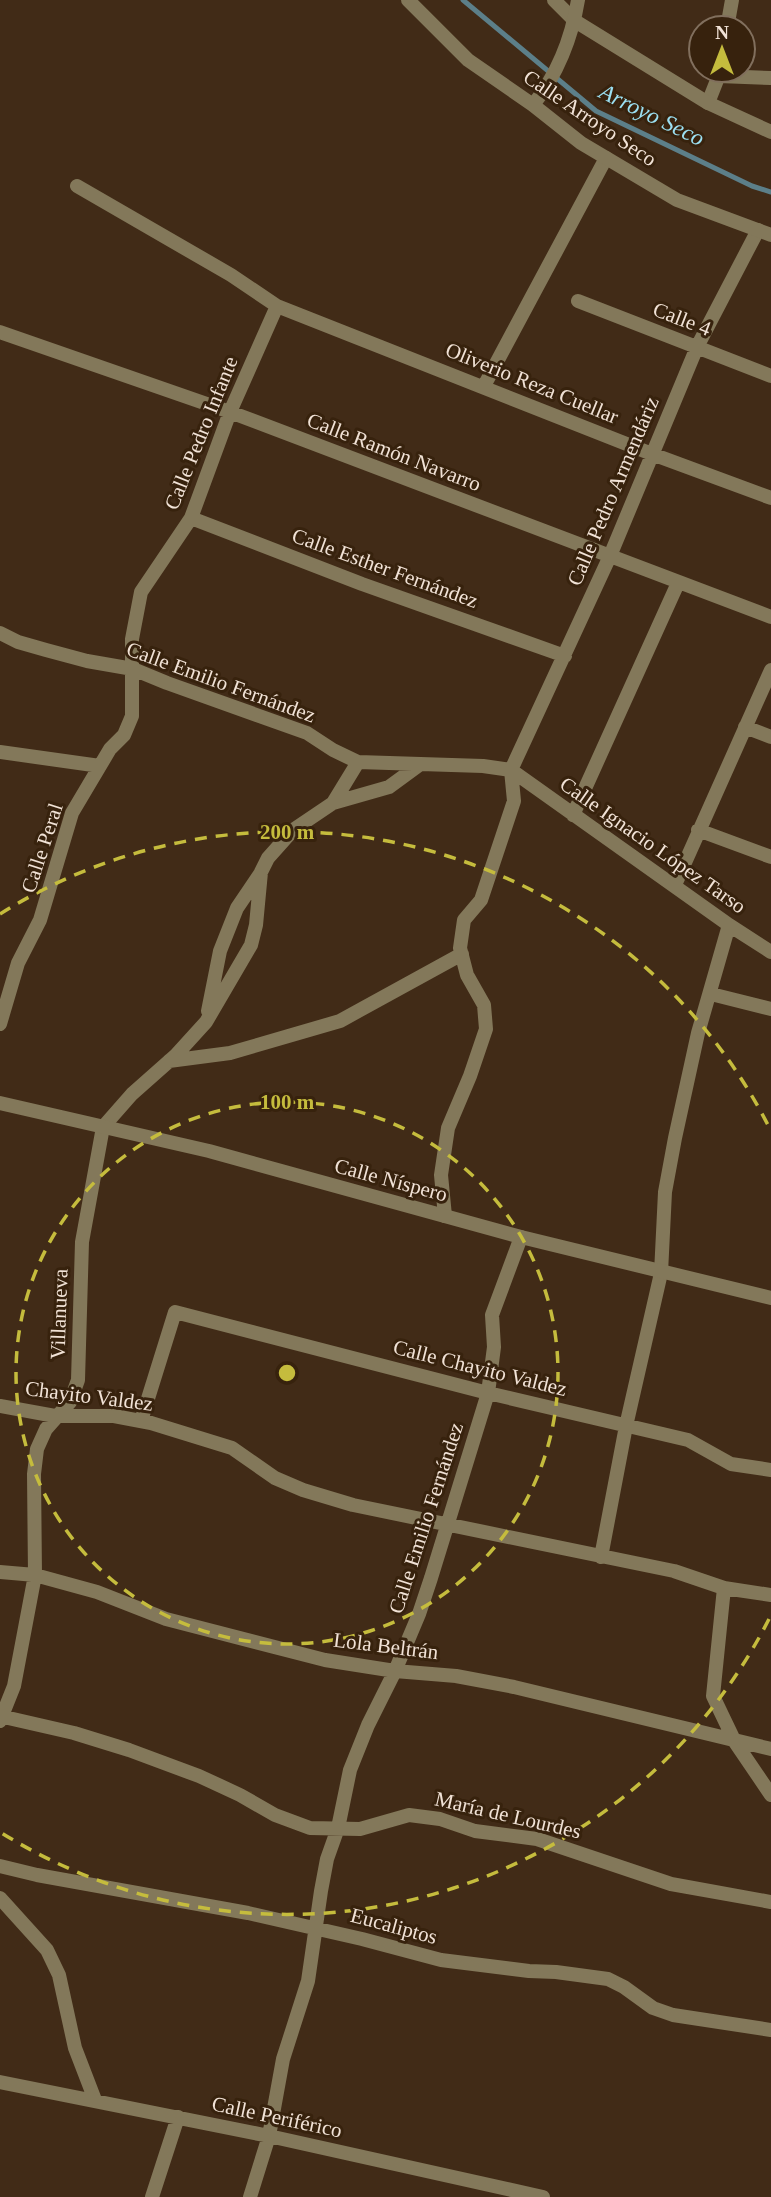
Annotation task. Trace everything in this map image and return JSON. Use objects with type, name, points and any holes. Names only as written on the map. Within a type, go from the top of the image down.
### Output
[{"type":"street","name":"Calle Arroyo Seco","points":[[408,0],[468,60],[538,99],[581,143],[677,200],[764,232]]},
{"type":"street","points":[[554,0],[575,21],[708,103],[771,132]]},
{"type":"street","points":[[538,99],[570,39],[578,0]]},
{"type":"street","points":[[708,103],[716,84]]},
{"type":"street","points":[[484,386],[606,158]]},
{"type":"street","name":"Oliverio Reza Cuellar","points":[[77,187],[231,275],[277,306],[771,498]]},
{"type":"street","name":"Calle Pedro Armendáriz","points":[[511,770],[610,556],[697,347],[764,232]]},
{"type":"street","name":"Calle 4","points":[[578,301],[771,376]]},
{"type":"street","name":"Calle Pedro Infante","points":[[100,766],[110,749],[124,735],[132,716],[132,639],[141,592],[191,518],[230,412],[277,306]]},
{"type":"street","name":"Calle Ramón Navarro","points":[[0,332],[230,412],[771,617]]},
{"type":"street","name":"Calle Esther Fernández","points":[[191,518],[362,584],[565,656]]},
{"type":"street","points":[[573,815],[678,583]]},
{"type":"street","name":"Calle Emilio Fernández","points":[[0,633],[18,642],[88,662],[133,669],[307,733],[358,762],[483,766],[511,770]]},
{"type":"street","points":[[675,885],[771,670]]},
{"type":"street","points":[[745,727],[771,737]]},
{"type":"street","points":[[0,752],[100,766]]},
{"type":"street","points":[[333,803],[358,762]]},
{"type":"street","points":[[206,1022],[220,951],[237,908],[268,858],[293,830],[333,803],[389,787],[419,765]]},
{"type":"street","name":"Calle Peral","points":[[0,1024],[18,963],[40,920],[72,813],[100,766]]},
{"type":"street","points":[[445,1216],[441,1175],[448,1128],[486,1029],[484,1005],[467,975],[460,947],[464,920],[481,900],[514,801],[511,770]]},
{"type":"street","name":"Calle Ignacio López Tarso","points":[[511,770],[771,952]]},
{"type":"street","points":[[698,830],[771,857]]},
{"type":"street","points":[[103,1126],[206,1022],[251,945],[256,925],[261,872]]},
{"type":"street","points":[[601,1557],[626,1426],[661,1273],[665,1192],[698,1033],[729,925]]},
{"type":"street","points":[[169,1062],[230,1053],[340,1021],[462,954]]},
{"type":"street","points":[[711,994],[771,1009]]},
{"type":"street","name":"Calle Níspero","points":[[0,1103],[209,1152],[521,1237],[771,1298]]},
{"type":"street","name":"Villanueva","points":[[1,1718],[14,1686],[35,1575],[37,1449],[55,1416],[70,1402],[78,1380],[82,1242],[103,1126]]},
{"type":"street","name":"Calle Emilio Fernández","points":[[269,2136],[283,2059],[308,1981],[314,1927],[327,1859],[338,1828],[350,1770],[419,1614],[488,1393],[494,1347],[492,1315],[521,1237]]},
{"type":"street","name":"Calle Chayito Valdez","points":[[142,1421],[175,1312],[488,1393],[688,1440],[730,1464],[771,1470]]},
{"type":"street","name":"Chayito Valdez","points":[[0,1406],[55,1416],[101,1415],[142,1421],[232,1448],[275,1478],[303,1490],[352,1505],[447,1524]]},
{"type":"street","points":[[447,1524],[674,1571],[724,1588],[771,1595]]},
{"type":"street","name":"Lola Beltrán","points":[[2,1575],[35,1575],[97,1592],[166,1619],[325,1660],[395,1671],[456,1676],[502,1685],[771,1749]]},
{"type":"street","points":[[724,1588],[713,1696],[735,1742],[771,1795]]},
{"type":"street","name":"María de Lourdes","points":[[1,1718],[74,1733],[129,1750],[199,1776],[275,1815],[310,1828],[360,1829],[409,1815],[440,1819],[475,1831],[537,1839],[671,1884],[771,1902]]},
{"type":"street","name":"Eucaliptos","points":[[0,1866],[314,1927],[441,1960],[608,1979],[653,2008],[673,2015],[771,2030]]},
{"type":"street","points":[[0,1898],[47,1950],[59,1975],[75,2048],[95,2100]]},
{"type":"street","name":"Calle Periférico","points":[[0,2082],[269,2136],[543,2197]]},
{"type":"street","points":[[152,2197],[178,2117]]},
{"type":"street","points":[[250,2197],[269,2136]]},
{"type":"waterway","name":"Arroyo Seco","points":[[463,0],[596,111],[752,186],[771,192]]}]
